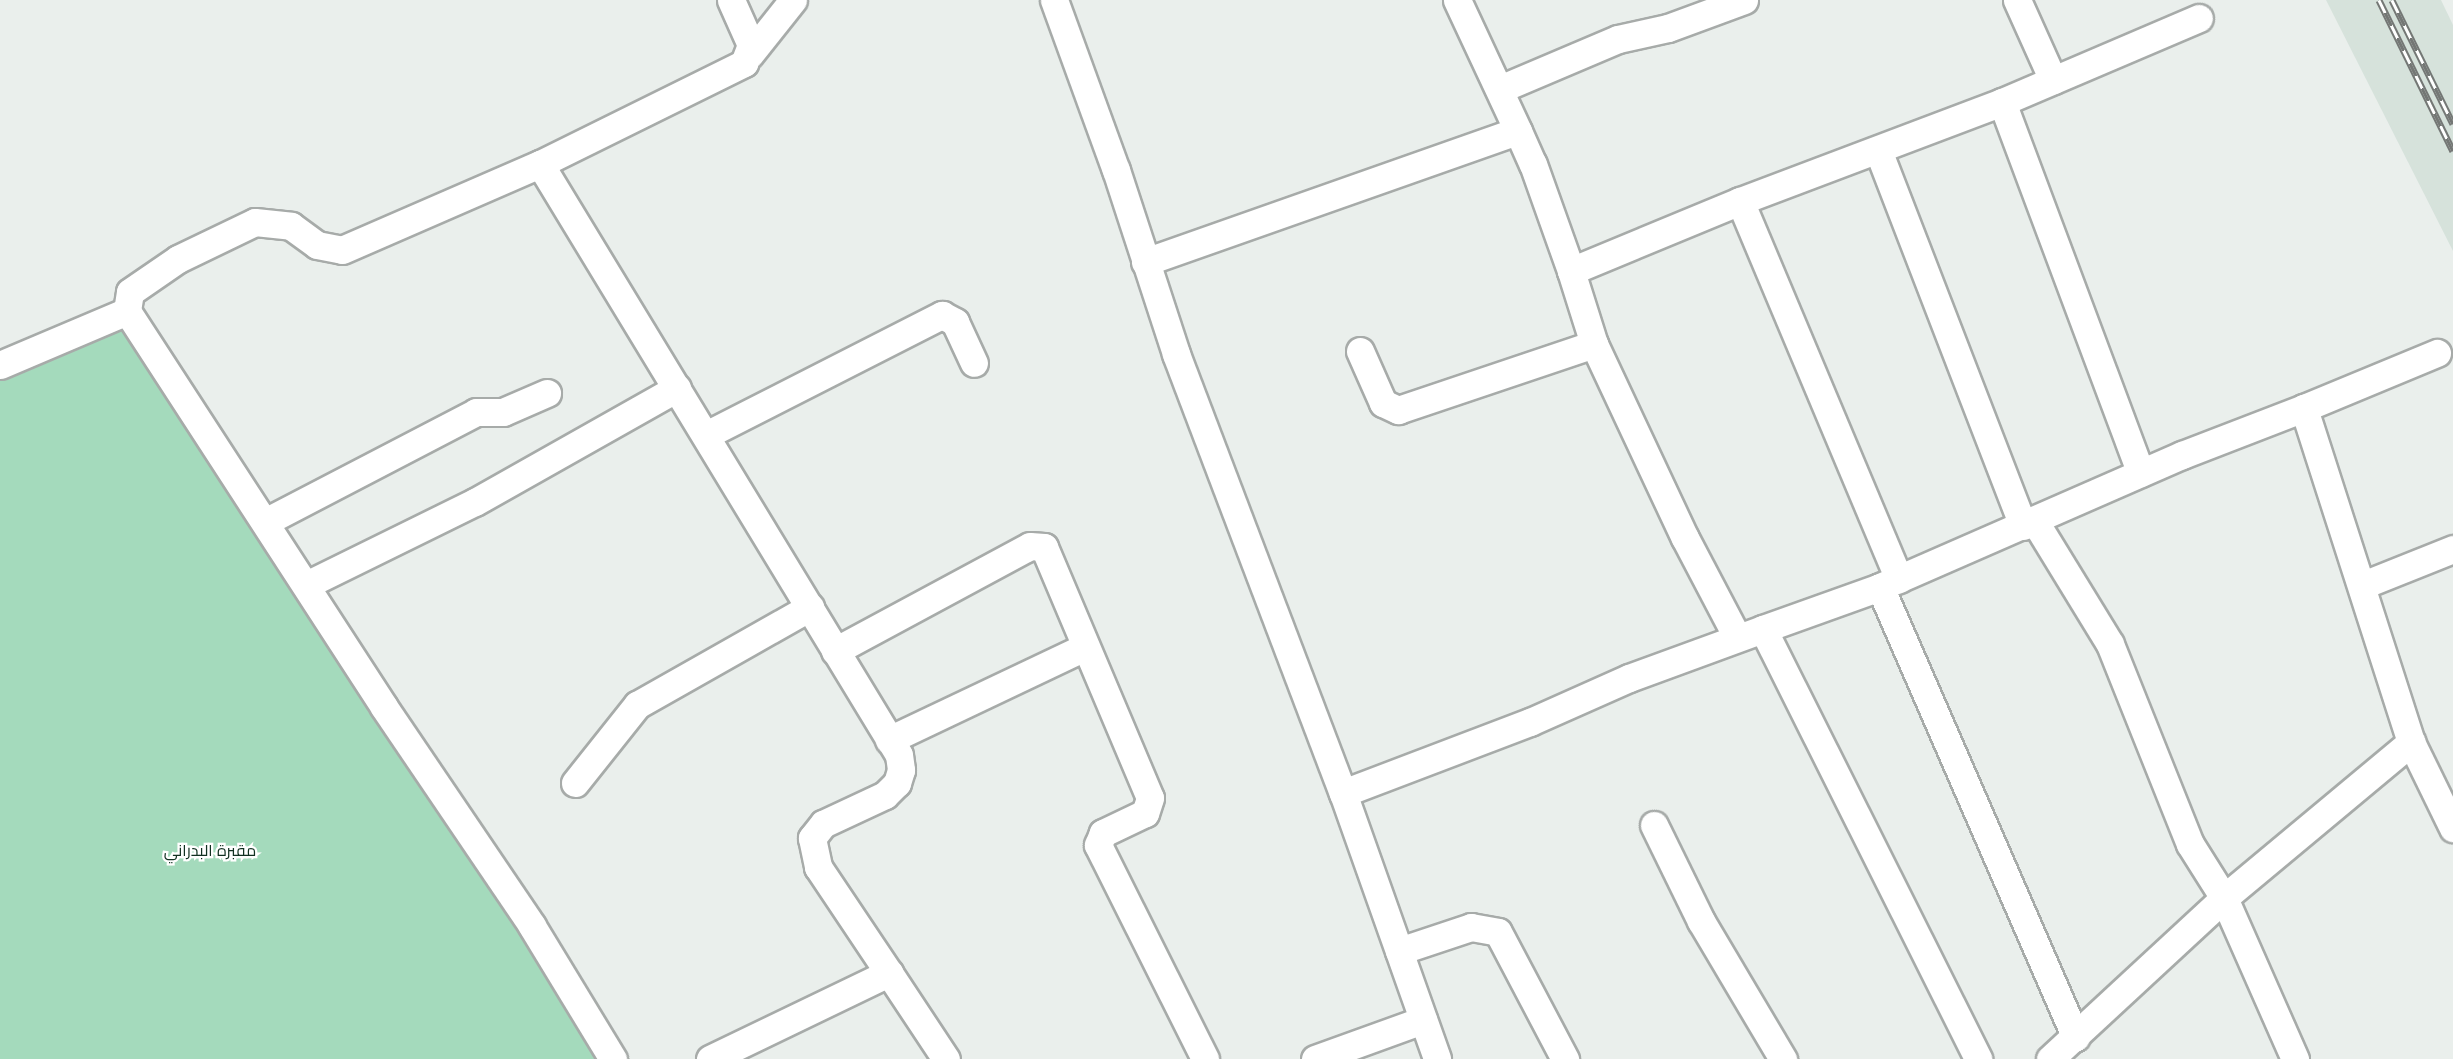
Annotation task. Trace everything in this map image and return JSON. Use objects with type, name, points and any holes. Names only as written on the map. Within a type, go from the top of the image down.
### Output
[{"type":"street","points":[[731,0],[747,32],[750,54]]},
{"type":"street","points":[[613,1059],[507,889],[127,311],[130,292],[178,259],[255,222],[291,226],[317,245],[342,250],[540,164],[725,75],[744,63],[793,0]]},
{"type":"street","points":[[1054,0],[1176,354],[1343,793],[1437,1059]]},
{"type":"street","points":[[1457,0],[1518,131],[1571,271],[1594,344],[1685,538],[1737,637]]},
{"type":"street","points":[[1500,89],[1618,39],[1668,28],[1744,0]]},
{"type":"street","points":[[2017,0],[2053,80]]},
{"type":"street","points":[[1571,271],[1740,201],[2002,102],[2199,18]]},
{"type":"street","points":[[2002,102],[2141,473]]},
{"type":"street","points":[[1145,262],[1518,131]]},
{"type":"street","points":[[1878,150],[2029,523],[2110,644],[2190,844],[2224,898],[2295,1059]]},
{"type":"street","points":[[540,164],[889,740],[902,770],[897,783],[885,795],[823,824],[812,838],[818,867],[946,1059]]},
{"type":"street","points":[[1740,201],[1890,583],[2076,1037]]},
{"type":"street","points":[[0,365],[127,311]]},
{"type":"street","points":[[706,435],[942,315],[955,322],[974,363]]},
{"type":"street","points":[[1360,351],[1383,403],[1398,410],[1594,344]]},
{"type":"street","points":[[1343,793],[1737,637],[1890,583],[2141,473],[2437,354]]},
{"type":"street","points":[[306,585],[475,502],[677,388]]},
{"type":"street","points":[[265,522],[476,412],[503,412],[547,393]]},
{"type":"street","points":[[2304,408],[2363,585],[2411,742],[2453,828]]},
{"type":"street","points":[[836,651],[1036,544],[1048,551],[1085,647],[1150,798],[1145,813],[1103,833],[1098,845],[1205,1059]]},
{"type":"street","points":[[2363,585],[2453,549]]},
{"type":"street","points":[[575,783],[637,705],[810,607]]},
{"type":"street","points":[[1763,629],[1978,1059]]},
{"type":"street","points":[[889,740],[1085,647]]},
{"type":"street","points":[[2050,1059],[2224,898],[2411,742]]},
{"type":"street","points":[[1654,825],[1701,921],[1783,1059]]},
{"type":"street","points":[[1399,951],[1471,927],[1498,932],[1566,1059]]},
{"type":"street","points":[[710,1059],[889,973]]},
{"type":"street","points":[[1315,1059],[1423,1020]]},
{"type":"shaded area","points":[[2326,0],[2441,0],[2453,25],[2453,251]]},
{"type":"green space","name":"مقبرة البدراني","points":[[129,327],[378,724],[503,897],[603,1059],[0,1059],[0,380]]},
{"type":"railway","points":[[2379,0],[2453,151]]},
{"type":"railway","points":[[2392,0],[2453,124]]}]
